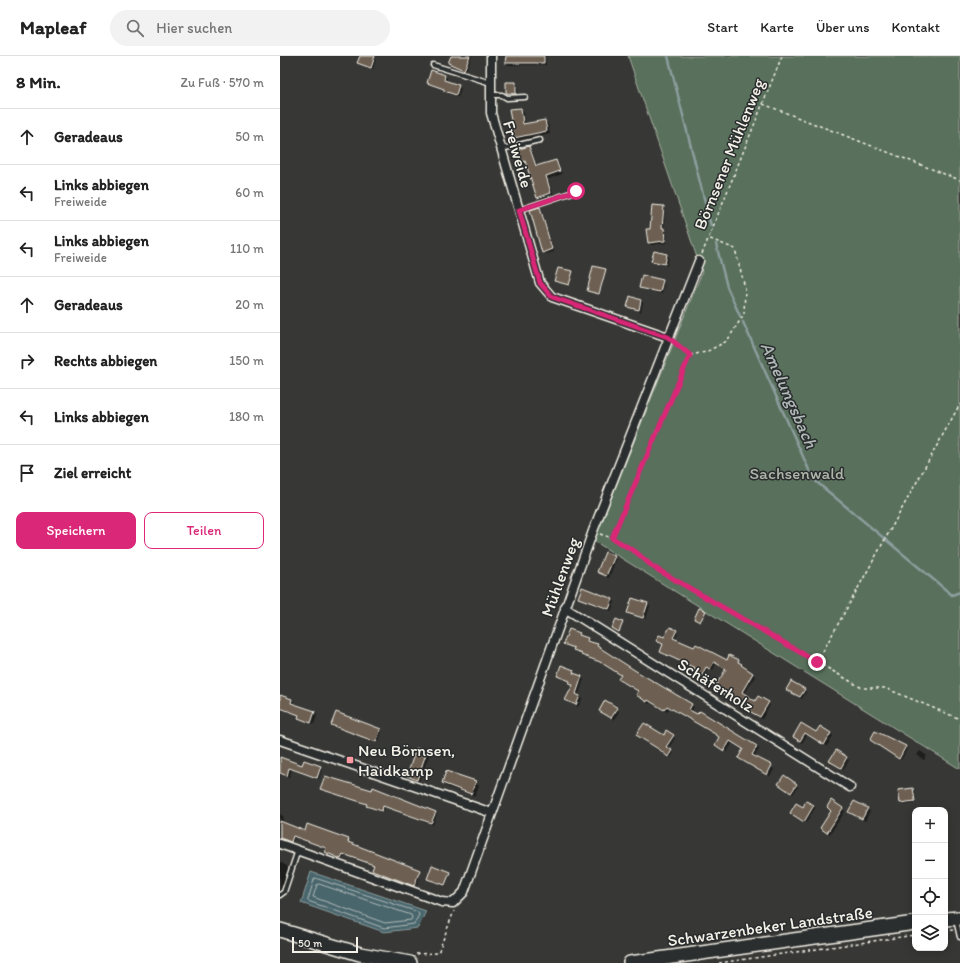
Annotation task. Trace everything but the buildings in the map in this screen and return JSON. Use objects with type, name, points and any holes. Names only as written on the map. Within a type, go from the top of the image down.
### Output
[{"type":"main road","name":"Schwarzenbeker Landstraße","points":[[630,963],[912,923]]},
{"type":"main road","points":[[280,930],[360,954],[412,958]]},
{"type":"street","name":"Freiweide","points":[[491,56],[490,113],[540,283],[552,297],[668,337]]},
{"type":"street","name":"Mühlenweg","points":[[453,903],[464,892],[593,531],[699,261]]},
{"type":"street","name":"Schäferholz","points":[[565,608],[850,787]]},
{"type":"street","points":[[280,740],[492,813]]},
{"type":"street","points":[[280,844],[442,902],[453,903]]},
{"type":"lane","points":[[433,65],[491,83]]},
{"type":"lane","points":[[491,95],[502,95],[507,98],[525,97]]},
{"type":"lane","points":[[501,149],[540,140]]},
{"type":"lane","points":[[519,210],[576,191]]},
{"type":"lane","points":[[280,895],[284,892],[298,850]]},
{"type":"lane","points":[[953,918],[960,937]]},
{"type":"path","name":"Börnsener Mühlenweg","points":[[699,261],[782,56]]},
{"type":"path","points":[[763,104],[960,180]]},
{"type":"path","points":[[668,337],[690,355],[706,352],[727,341],[744,314],[745,288],[735,249],[708,238]]},
{"type":"path","points":[[612,538],[690,355]]},
{"type":"path","points":[[817,662],[960,404]]},
{"type":"path","points":[[593,531],[612,538],[636,552],[653,567],[862,688],[886,688],[960,719]]},
{"type":"path","points":[[412,958],[434,955],[438,953],[454,911],[453,903]]},
{"type":"path","points":[[719,963],[912,936]]},
{"type":"green space","name":"Sachsenwald","points":[[628,56],[960,56],[960,769],[594,541],[702,272]]},
{"type":"water","points":[[311,872],[426,911],[418,928],[384,932],[301,903]]},
{"type":"waterway","name":"Amelungsbach","points":[[668,56],[711,226]]},
{"type":"waterway","name":"Amelungsbach","points":[[716,244],[727,287],[740,316]]},
{"type":"waterway","name":"Amelungsbach","points":[[743,322],[813,479],[952,595],[960,592]]},
{"type":"place","name":"Neu Börnsen, Haidkamp","points":[[350,760]]},
{"type":"route","points":[[576,191],[519,210],[540,283],[552,297],[668,337],[690,355],[612,538],[636,552],[653,567],[817,662]]}]
